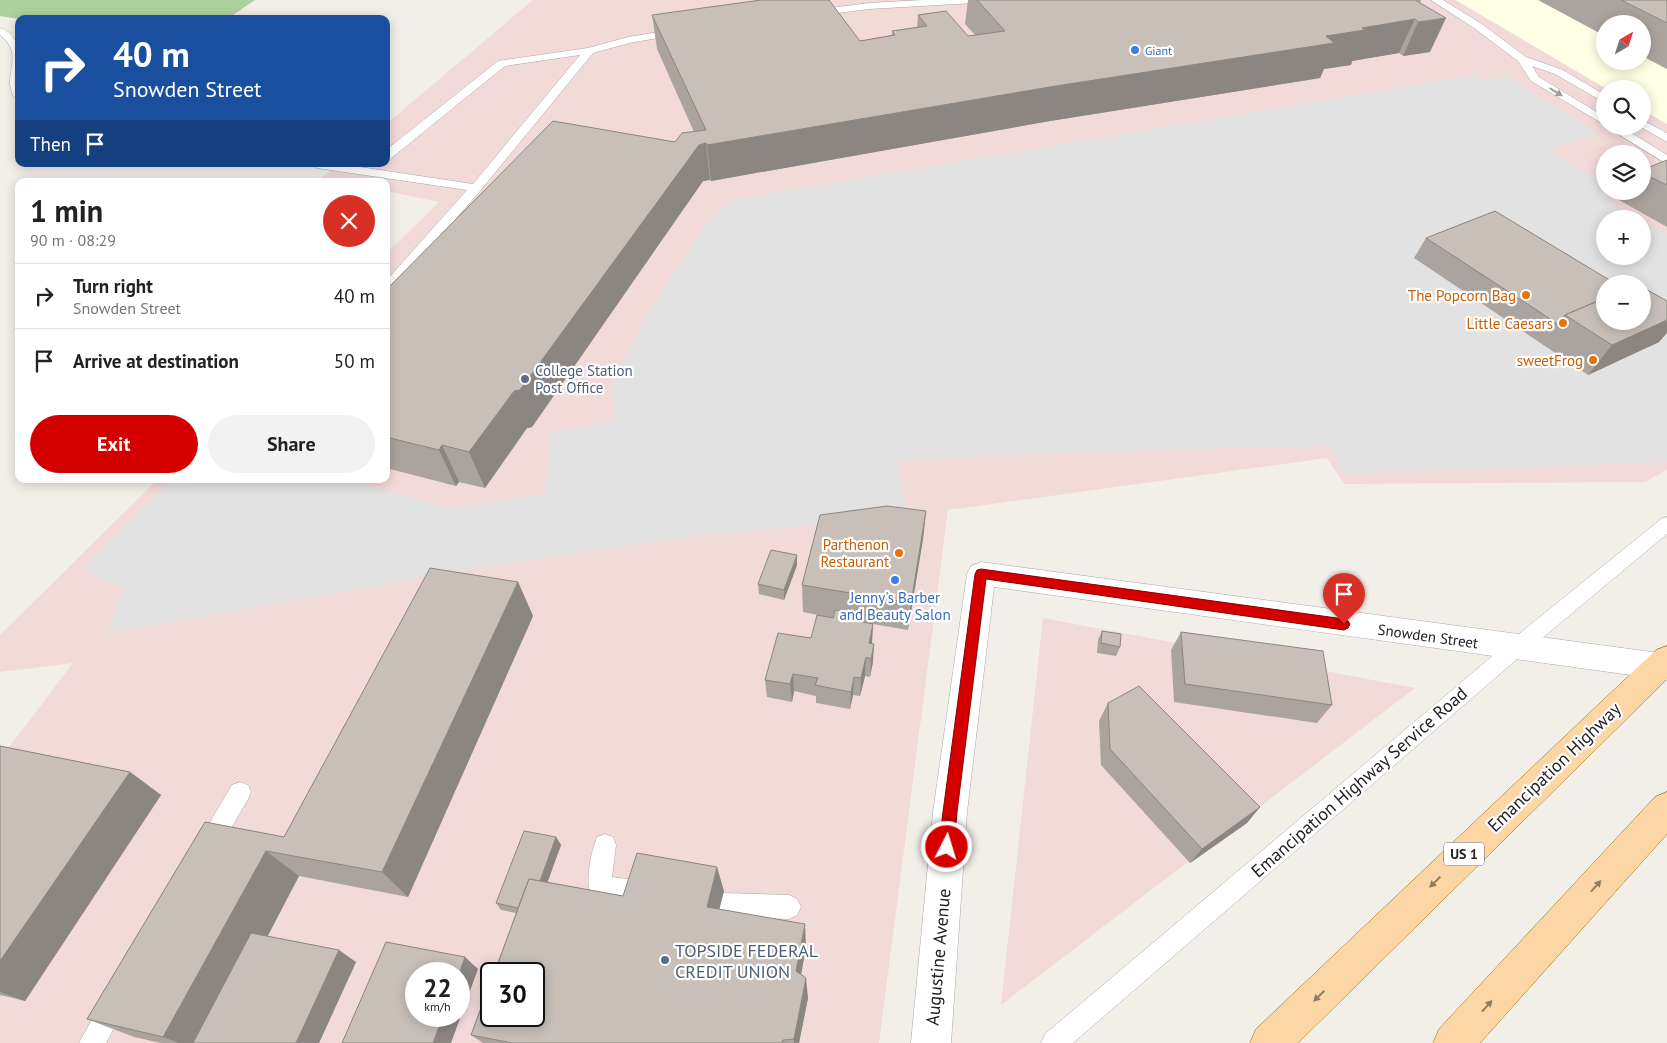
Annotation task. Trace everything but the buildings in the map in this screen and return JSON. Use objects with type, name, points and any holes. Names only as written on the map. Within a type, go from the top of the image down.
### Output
[{"type":"main road","name":"Emancipation Highway","points":[[1270,1043],[1664,664]]},
{"type":"main road","points":[[1453,1043],[1667,809]]},
{"type":"street","name":"Snowden Street","points":[[981,574],[1516,648],[1664,664]]},
{"type":"street","name":"Augustine Avenue","points":[[931,1043],[950,812],[981,574]]},
{"type":"lane","points":[[802,14],[870,6],[974,0]]},
{"type":"lane","points":[[1436,0],[1478,26],[1522,59],[1559,72],[1596,95]]},
{"type":"lane","points":[[0,31],[6,34],[15,46]]},
{"type":"lane","points":[[390,153],[502,63],[589,51],[628,40],[686,31]]},
{"type":"lane","points":[[390,285],[476,188],[589,51]]},
{"type":"lane","points":[[1522,59],[1535,78],[1596,116]]},
{"type":"lane","points":[[1651,128],[1667,138]]},
{"type":"lane","points":[[1627,135],[1667,160]]},
{"type":"lane","points":[[372,167],[476,188]]},
{"type":"lane","name":"Emancipation Highway Service Road","points":[[1054,1043],[1516,648],[1667,524]]},
{"type":"lane","points":[[196,868],[240,792]]},
{"type":"lane","points":[[605,845],[599,887],[726,905],[789,906]]},
{"type":"lane","points":[[92,1043],[126,984]]},
{"type":"shaded area","points":[[533,0],[1455,0],[1596,83],[1596,135],[1651,135],[1651,114],[1667,124],[1667,470],[1645,482],[1344,484],[1327,458],[948,510],[879,1043],[0,1043],[0,759],[73,663],[0,672],[0,635],[154,483],[390,483],[390,250],[439,202],[390,192],[390,178],[321,178],[334,167],[390,167],[390,121]]},
{"type":"shaded area","points":[[1456,0],[1667,0],[1667,124],[1651,115],[1651,80],[1596,80],[1596,83]]},
{"type":"shaded area","points":[[1473,75],[1483,81],[1507,76],[1596,132],[1596,135],[1548,149],[1596,178],[1596,200],[1614,200],[1608,202],[1622,210],[1596,210],[1596,265],[1651,265],[1651,225],[1667,234],[1667,462],[1344,474],[1330,446],[1073,452],[896,461],[909,517],[691,536],[506,563],[108,633],[123,589],[82,568],[167,483],[358,483],[449,508],[545,494],[551,432],[616,420],[610,389],[645,317],[709,219],[737,199]]},
{"type":"shaded area","points":[[1043,618],[1415,688],[1001,1005]]},
{"type":"green space","points":[[0,0],[255,0],[233,15],[15,15],[15,18],[0,16]]},
{"type":"place","name":"Giant","points":[[1135,50]]},
{"type":"place","name":"The Popcorn Bag","points":[[1526,295]]},
{"type":"place","name":"Little Caesars","points":[[1563,323]]},
{"type":"place","name":"sweetFrog","points":[[1593,360]]},
{"type":"place","name":"College Station Post Office","points":[[525,379]]},
{"type":"place","name":"Parthenon Restaurant","points":[[899,553]]},
{"type":"place","name":"Jenny's Barber and Beauty Salon","points":[[895,580]]},
{"type":"place","name":"TOPSIDE FEDERAL CREDIT UNION","points":[[665,960]]},
{"type":"route","points":[[947,847],[981,574],[1344,624]]}]
